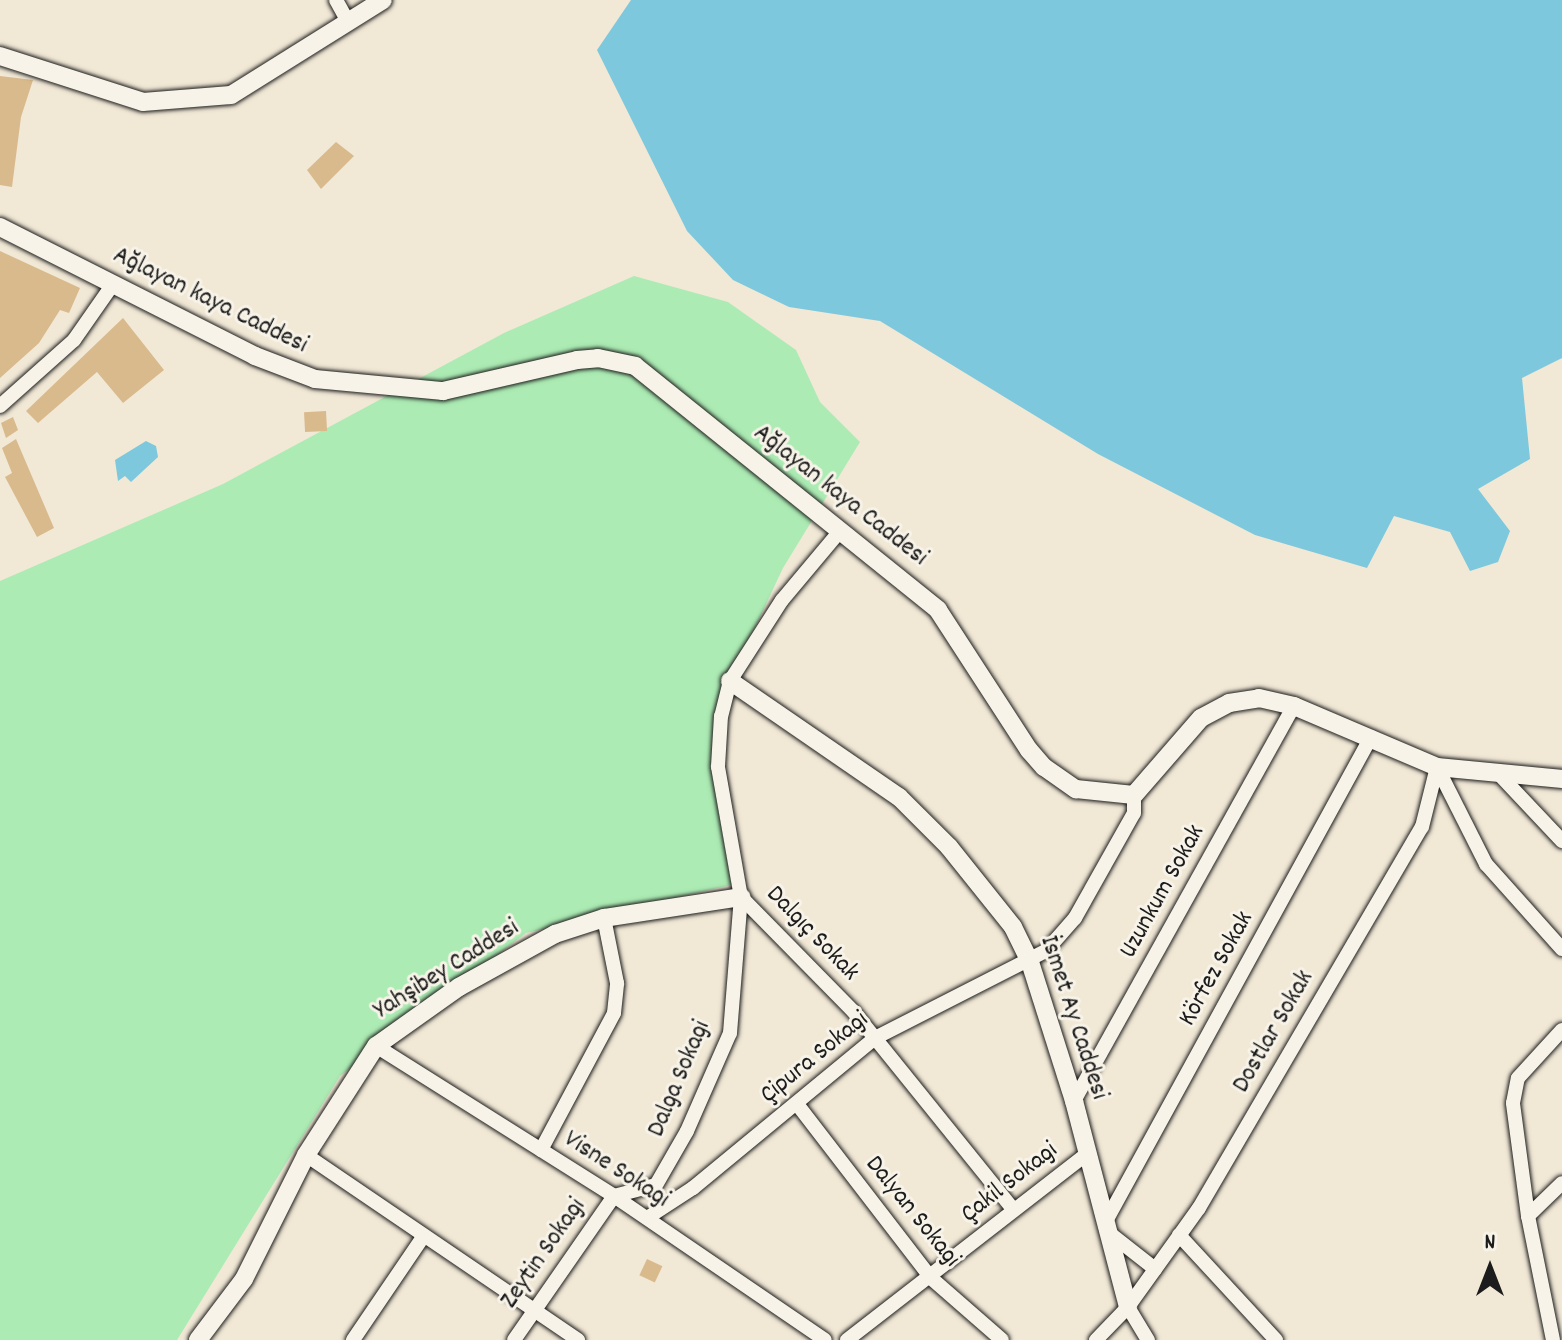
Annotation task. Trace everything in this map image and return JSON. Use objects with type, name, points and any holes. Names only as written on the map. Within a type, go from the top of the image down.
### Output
[{"type":"street","points":[[336,0],[348,22]]},
{"type":"street","points":[[0,56],[143,102],[231,95],[383,0]]},
{"type":"street","name":"Ağlayan kaya Caddesi","points":[[0,227],[286,370],[348,385],[443,391],[577,360],[598,358],[635,366],[938,610],[1044,767],[1095,795],[1134,795]]},
{"type":"street","points":[[0,406],[74,340],[113,284]]},
{"type":"street","name":"Dalgıç Sokak","points":[[840,531],[782,600],[730,681],[721,716],[718,767],[741,897],[875,1038],[1013,1209]]},
{"type":"street","name":"İsmet Ay Caddesi","points":[[730,681],[880,783],[927,823],[1013,927],[1030,962],[1074,1101],[1128,1307]]},
{"type":"street","points":[[1134,795],[1215,709],[1259,698],[1294,706],[1437,767],[1562,779]]},
{"type":"street","name":"Uzunkum Sokak","points":[[1074,1101],[1294,706]]},
{"type":"street","name":"Körfez Sokak","points":[[1106,1228],[1371,737]]},
{"type":"street","points":[[1437,767],[1486,864],[1562,949]]},
{"type":"street","name":"Dostlar Sokak","points":[[1096,1340],[1128,1307],[1179,1235],[1422,827],[1437,767]]},
{"type":"street","points":[[1497,772],[1562,841]]},
{"type":"street","name":"Çipura Sokagi","points":[[647,1218],[693,1188],[875,1038],[1030,962],[1057,941],[1075,918],[1134,813],[1134,795]]},
{"type":"street","name":"Yahşibey Caddesi","points":[[198,1340],[244,1279],[306,1155],[376,1046],[487,972],[555,934],[604,918],[741,897]]},
{"type":"street","name":"Dalga Sokagi","points":[[614,1196],[656,1185],[687,1131],[730,1033],[741,897]]},
{"type":"street","points":[[541,1150],[614,1013],[617,983],[604,918]]},
{"type":"street","points":[[1562,1030],[1518,1078],[1513,1103],[1528,1216],[1554,1340],[1562,1333]]},
{"type":"street","name":"Visne Sokagi","points":[[376,1046],[614,1196],[825,1340]]},
{"type":"street","name":"Dalyan Sokagi","points":[[797,1104],[931,1278],[1002,1340]]},
{"type":"street","name":"Çakil Sokagi","points":[[847,1340],[931,1278],[1013,1209],[1088,1153]]},
{"type":"street","points":[[306,1155],[533,1313],[578,1340]]},
{"type":"street","points":[[1528,1216],[1562,1183]]},
{"type":"street","name":"Zeytin Sokagi","points":[[514,1340],[614,1196]]},
{"type":"street","points":[[1106,1228],[1155,1269]]},
{"type":"street","points":[[1179,1235],[1276,1340]]},
{"type":"street","points":[[353,1340],[423,1237]]},
{"type":"street","points":[[1128,1307],[1148,1340]]},
{"type":"green space","points":[[634,276],[728,302],[796,350],[820,402],[860,442],[783,568],[730,681],[718,744],[739,883],[526,933],[340,1076],[177,1340],[0,1340],[0,581],[223,484],[504,333]]},
{"type":"water","points":[[631,0],[1562,0],[1562,358],[1522,378],[1530,459],[1478,489],[1510,531],[1498,562],[1470,571],[1450,532],[1394,516],[1367,568],[1255,535],[1098,454],[880,321],[789,307],[733,280],[687,231],[597,50]]},
{"type":"water","points":[[146,441],[156,446],[158,457],[131,482],[125,476],[118,481],[115,460]]},
{"type":"building","points":[[0,76],[33,80],[21,117],[12,187],[0,185]]},
{"type":"building","points":[[336,142],[354,156],[321,189],[307,170]]},
{"type":"building","points":[[0,251],[80,288],[69,313],[60,310],[39,343],[0,378]]},
{"type":"building","points":[[123,318],[164,370],[123,403],[97,372],[38,423],[26,411]]},
{"type":"building","points":[[326,411],[327,431],[305,432],[304,412]]},
{"type":"building","points":[[13,417],[18,430],[6,438],[1,423]]},
{"type":"building","points":[[16,439],[54,528],[37,537],[5,477],[12,473],[2,448]]},
{"type":"building","points":[[647,1259],[662,1266],[655,1282],[639,1275]]}]
